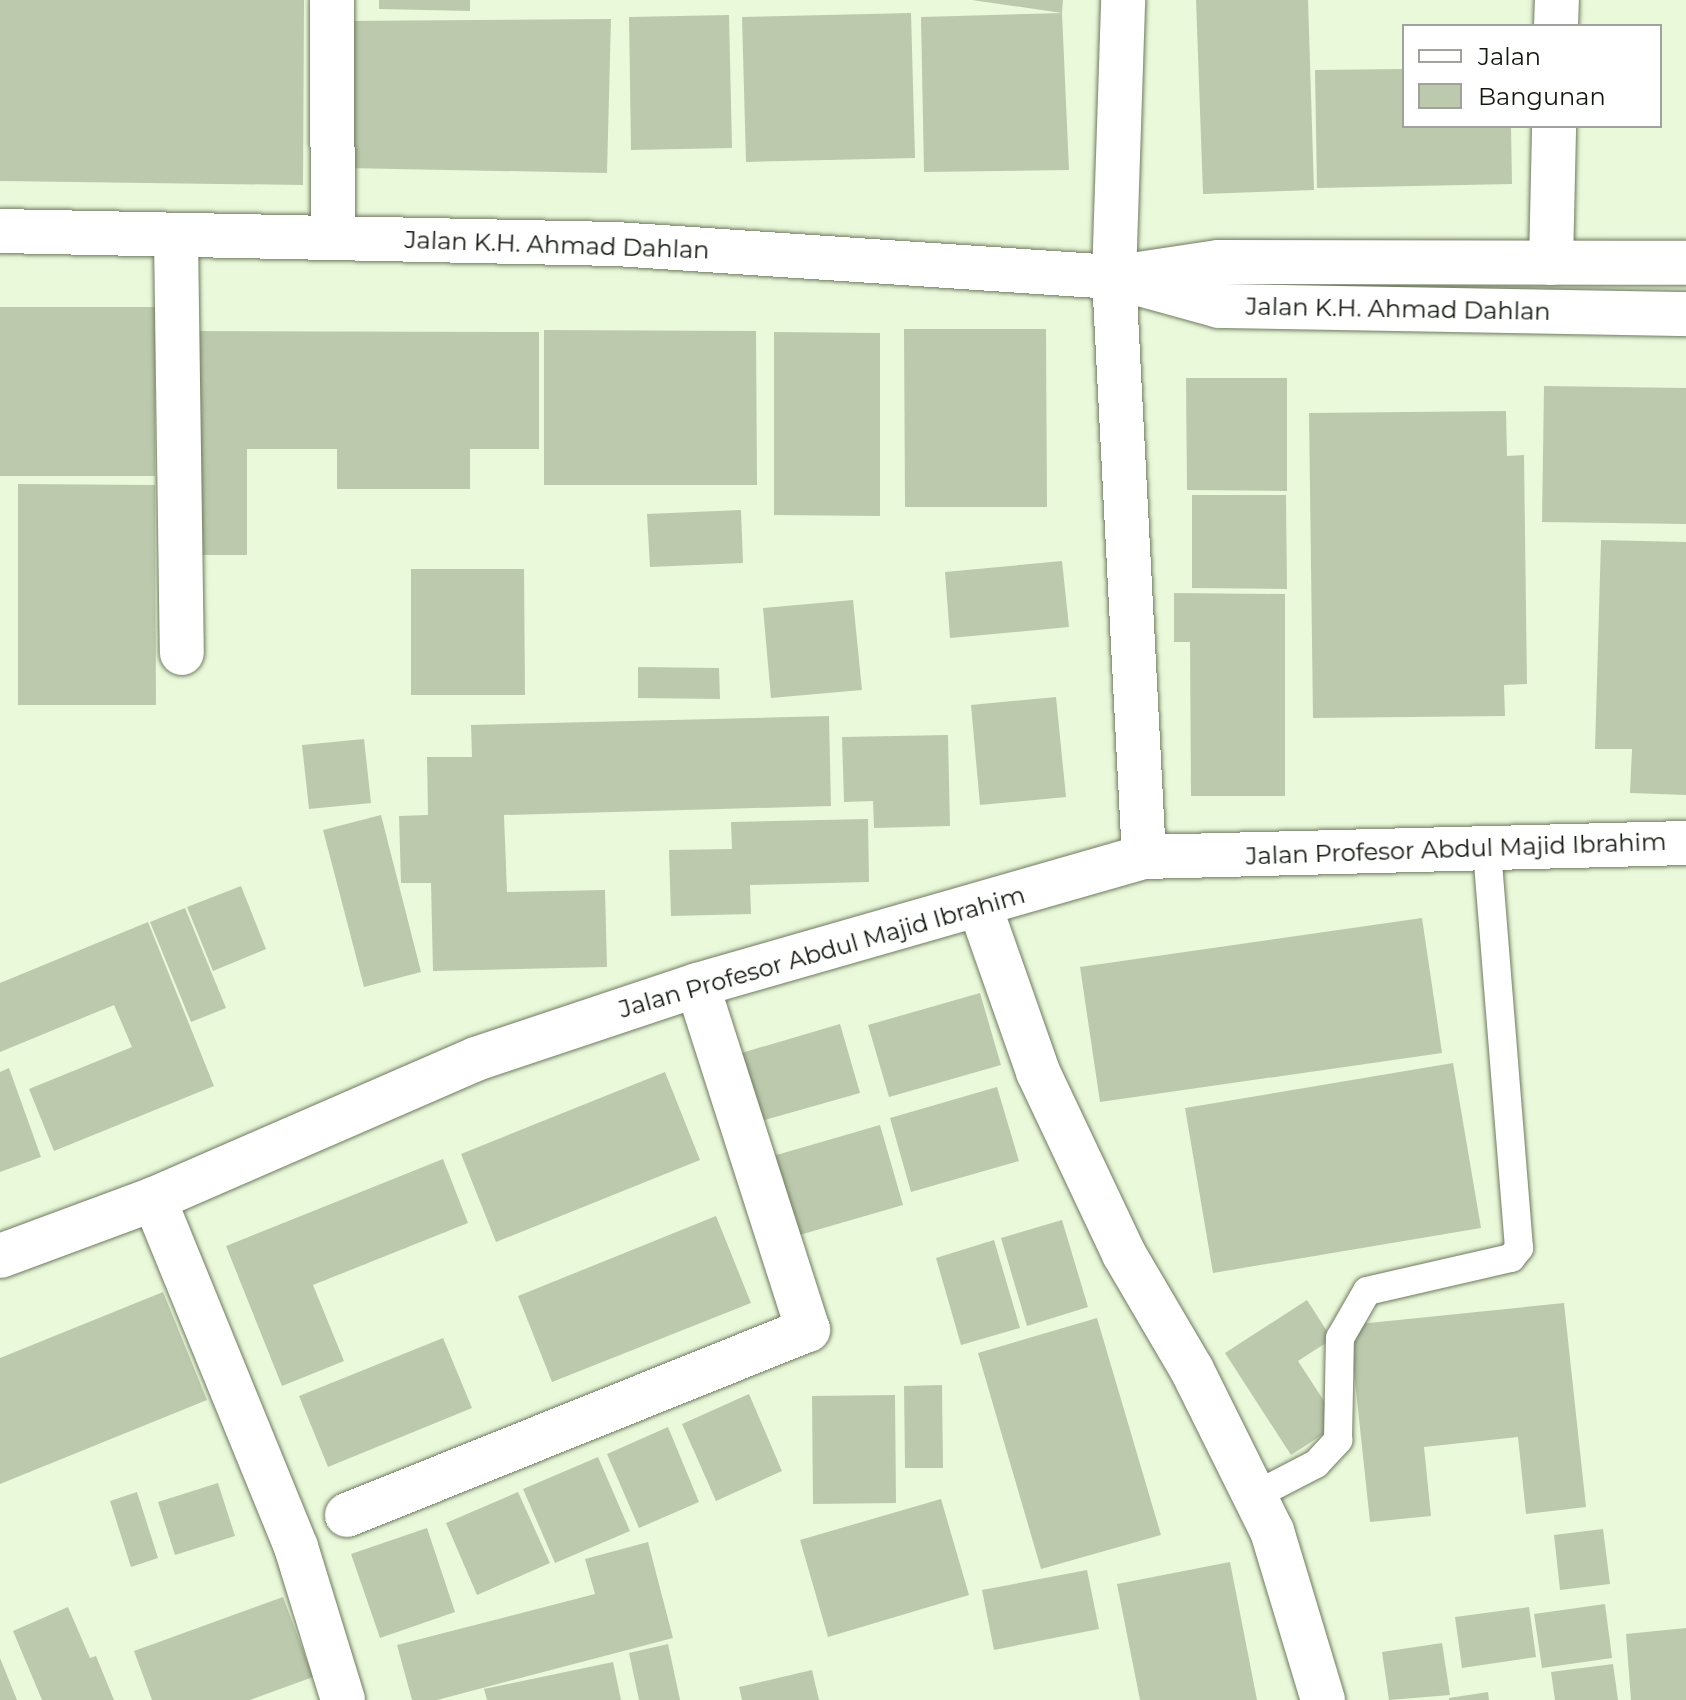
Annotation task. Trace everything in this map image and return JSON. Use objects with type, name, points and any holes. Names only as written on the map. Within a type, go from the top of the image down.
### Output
[{"type":"street","points":[[332,0],[333,237]]},
{"type":"street","points":[[1123,0],[1114,277],[1144,857]]},
{"type":"street","points":[[1556,24],[1557,0]]},
{"type":"street","points":[[1551,263],[1554,128]]},
{"type":"street","name":"Jalan K.H. Ahmad Dahlan","points":[[0,231],[616,244],[1114,277],[1219,306],[1686,314]]},
{"type":"street","points":[[176,237],[182,653]]},
{"type":"street","name":"Jalan K.H. Ahmad Dahlan","points":[[1114,277],[1218,262],[1686,263]]},
{"type":"street","name":"Jalan Profesor Abdul Majid Ibrahim","points":[[0,1256],[154,1199],[476,1059],[697,985],[980,907],[1144,857],[1686,843]]},
{"type":"street","points":[[980,907],[1038,1072],[1124,1254],[1256,1495],[1323,1700]]},
{"type":"street","points":[[347,1515],[808,1330],[697,985]]},
{"type":"street","points":[[154,1199],[296,1547],[343,1700]]},
{"type":"lane","points":[[1256,1495],[1316,1464],[1338,1440],[1340,1338],[1367,1291],[1511,1258],[1519,1248],[1487,850]]},
{"type":"building","points":[[0,0],[304,0],[303,185],[0,181]]},
{"type":"building","points":[[379,0],[470,0],[470,11],[379,9]]},
{"type":"building","points":[[972,0],[1063,0],[1062,13]]},
{"type":"building","points":[[1196,0],[1308,0],[1314,190],[1203,194]]},
{"type":"building","points":[[911,13],[915,158],[746,162],[742,17]]},
{"type":"building","points":[[1062,13],[1069,170],[924,172],[921,17]]},
{"type":"building","points":[[729,15],[732,148],[631,150],[629,17]]},
{"type":"building","points":[[611,19],[607,173],[345,168],[343,21]]},
{"type":"building","points":[[1402,69],[1402,128],[1511,128],[1512,184],[1317,188],[1315,70]]},
{"type":"building","points":[[0,307],[155,307],[155,476],[0,476]]},
{"type":"building","points":[[904,329],[1046,329],[1047,507],[905,507]]},
{"type":"building","points":[[544,330],[756,331],[757,485],[544,485]]},
{"type":"building","points":[[189,331],[539,332],[539,449],[470,449],[470,489],[337,489],[337,449],[247,449],[247,555],[188,555]]},
{"type":"building","points":[[774,332],[880,333],[880,516],[774,515]]},
{"type":"building","points":[[1186,378],[1287,378],[1287,491],[1187,490]]},
{"type":"building","points":[[1544,386],[1686,388],[1686,524],[1542,522]]},
{"type":"building","points":[[1506,411],[1507,456],[1524,455],[1527,684],[1504,685],[1505,716],[1313,718],[1309,413]]},
{"type":"building","points":[[18,484],[155,485],[156,705],[18,705]]},
{"type":"building","points":[[1192,495],[1286,495],[1287,589],[1192,588]]},
{"type":"building","points":[[741,510],[743,563],[650,567],[647,514]]},
{"type":"building","points":[[1601,540],[1686,542],[1686,795],[1630,793],[1632,749],[1595,749]]},
{"type":"building","points":[[1062,561],[1069,627],[950,638],[945,572]]},
{"type":"building","points":[[411,569],[524,569],[525,695],[411,695]]},
{"type":"building","points":[[1174,593],[1285,594],[1285,796],[1191,796],[1190,642],[1174,642]]},
{"type":"building","points":[[853,600],[862,690],[771,698],[763,608]]},
{"type":"building","points":[[638,667],[719,668],[720,699],[638,698]]},
{"type":"building","points":[[1056,697],[1066,797],[980,805],[971,705]]},
{"type":"building","points":[[829,716],[831,806],[504,815],[507,892],[605,890],[607,967],[433,971],[431,883],[401,883],[399,816],[428,815],[427,757],[472,757],[471,725]]},
{"type":"building","points":[[948,735],[950,826],[874,828],[873,801],[844,802],[842,737]]},
{"type":"building","points":[[364,739],[371,803],[309,809],[302,745]]},
{"type":"building","points":[[381,815],[421,972],[364,987],[323,830]]},
{"type":"building","points":[[868,819],[869,882],[750,885],[751,914],[671,916],[669,850],[732,849],[731,822]]},
{"type":"building","points":[[241,886],[266,949],[213,971],[187,907]]},
{"type":"building","points":[[185,908],[226,1008],[191,1022],[150,922]]},
{"type":"building","points":[[1422,918],[1442,1053],[1100,1102],[1080,967]]},
{"type":"building","points":[[148,922],[214,1086],[54,1151],[29,1089],[132,1047],[114,1005],[0,1052],[0,983]]},
{"type":"building","points":[[980,993],[1001,1065],[889,1097],[868,1025]]},
{"type":"building","points":[[840,1024],[860,1093],[758,1122],[738,1054]]},
{"type":"building","points":[[1453,1063],[1481,1228],[1213,1273],[1185,1108]]},
{"type":"building","points":[[9,1068],[41,1157],[0,1172],[0,1072]]},
{"type":"building","points":[[665,1072],[700,1160],[496,1242],[461,1154]]},
{"type":"building","points":[[997,1087],[1019,1161],[911,1192],[890,1118]]},
{"type":"building","points":[[880,1125],[903,1205],[796,1236],[773,1156]]},
{"type":"building","points":[[443,1159],[468,1223],[313,1285],[344,1361],[282,1386],[226,1246]]},
{"type":"building","points":[[716,1216],[751,1303],[552,1382],[518,1296]]},
{"type":"building","points":[[1062,1220],[1088,1307],[1027,1326],[1001,1238]]},
{"type":"building","points":[[994,1240],[1020,1328],[961,1345],[936,1258]]},
{"type":"building","points":[[163,1292],[207,1400],[0,1484],[0,1358]]},
{"type":"building","points":[[1307,1300],[1332,1339],[1298,1361],[1339,1424],[1291,1455],[1225,1353]]},
{"type":"building","points":[[1564,1303],[1586,1507],[1526,1514],[1518,1437],[1424,1447],[1431,1516],[1370,1522],[1349,1325]]},
{"type":"building","points":[[1097,1318],[1161,1535],[1041,1569],[978,1353]]},
{"type":"building","points":[[443,1338],[472,1408],[328,1467],[299,1396]]},
{"type":"building","points":[[942,1385],[943,1468],[905,1468],[904,1386]]},
{"type":"building","points":[[749,1394],[782,1471],[716,1501],[682,1424]]},
{"type":"building","points":[[895,1395],[896,1503],[813,1504],[812,1396]]},
{"type":"building","points":[[668,1427],[699,1502],[639,1528],[607,1454]]},
{"type":"building","points":[[598,1457],[630,1531],[555,1563],[523,1489]]},
{"type":"building","points":[[218,1483],[235,1536],[175,1555],[158,1502]]},
{"type":"building","points":[[137,1492],[158,1558],[131,1567],[110,1501]]},
{"type":"building","points":[[518,1492],[550,1563],[477,1595],[446,1523]]},
{"type":"building","points":[[941,1499],[969,1595],[828,1637],[800,1540]]},
{"type":"building","points":[[427,1528],[455,1612],[380,1638],[351,1554]]},
{"type":"building","points":[[1603,1529],[1610,1584],[1560,1590],[1554,1535]]},
{"type":"building","points":[[648,1542],[673,1638],[437,1700],[412,1700],[397,1645],[595,1594],[585,1559]]},
{"type":"building","points":[[1230,1562],[1257,1700],[1140,1700],[1117,1584]]},
{"type":"building","points":[[1087,1570],[1099,1629],[994,1650],[982,1590]]},
{"type":"building","points":[[283,1597],[313,1677],[250,1700],[152,1700],[134,1651]]},
{"type":"building","points":[[1605,1604],[1612,1658],[1542,1668],[1534,1614]]},
{"type":"building","points":[[68,1607],[90,1658],[96,1656],[114,1700],[42,1700],[13,1631]]},
{"type":"building","points":[[1529,1607],[1536,1657],[1462,1668],[1455,1617]]},
{"type":"building","points":[[1686,1628],[1686,1700],[1631,1700],[1626,1634]]},
{"type":"building","points":[[1442,1643],[1450,1695],[1389,1700],[1382,1652]]},
{"type":"building","points":[[668,1644],[680,1700],[639,1700],[629,1653]]},
{"type":"building","points":[[0,1658],[17,1700],[0,1700]]},
{"type":"building","points":[[613,1662],[621,1700],[487,1700],[484,1689]]},
{"type":"building","points":[[1613,1664],[1618,1700],[1555,1700],[1551,1672]]},
{"type":"building","points":[[812,1670],[819,1700],[742,1700],[739,1687]]},
{"type":"building","points":[[1488,1692],[1489,1700],[1449,1700],[1449,1698]]}]
